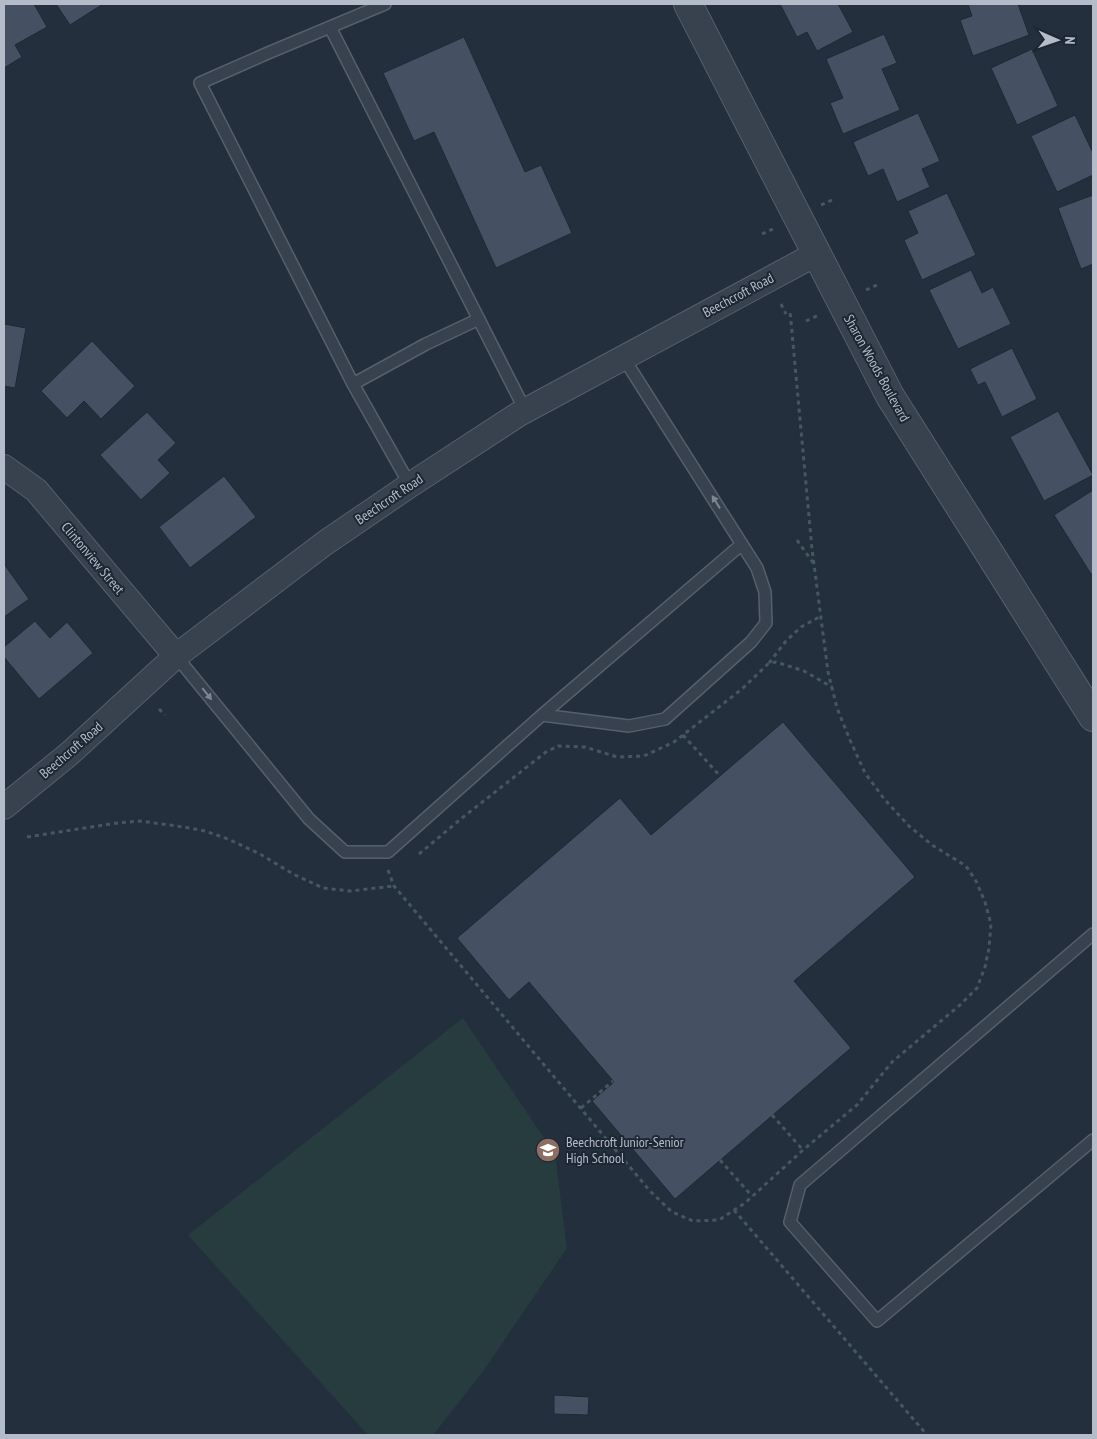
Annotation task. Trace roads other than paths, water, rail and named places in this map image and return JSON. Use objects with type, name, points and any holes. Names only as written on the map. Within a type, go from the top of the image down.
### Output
[{"type":"street","name":"Sharon Woods Boulevard","points":[[688,4],[890,396],[1093,717]]},
{"type":"street","name":"Beechcroft Road","points":[[4,806],[69,754],[176,656],[325,543],[410,485],[525,410],[816,254]]},
{"type":"street","name":"Clintonview Street","points":[[4,467],[36,490],[176,656]]},
{"type":"lane","points":[[384,4],[200,83],[354,384],[410,485]]},
{"type":"lane","points":[[330,26],[525,410]]},
{"type":"lane","points":[[354,384],[426,344],[479,318]]},
{"type":"lane","points":[[542,715],[628,726],[665,718],[751,642],[766,623],[766,592],[756,568],[623,357]]},
{"type":"lane","points":[[176,656],[309,819],[345,852],[388,852],[542,715],[742,544]]},
{"type":"lane","points":[[1093,934],[800,1185],[790,1222],[877,1321],[1093,1140]]},
{"type":"place","name":"Beechcroft Junior-Senior High School","points":[[548,1150]]}]
